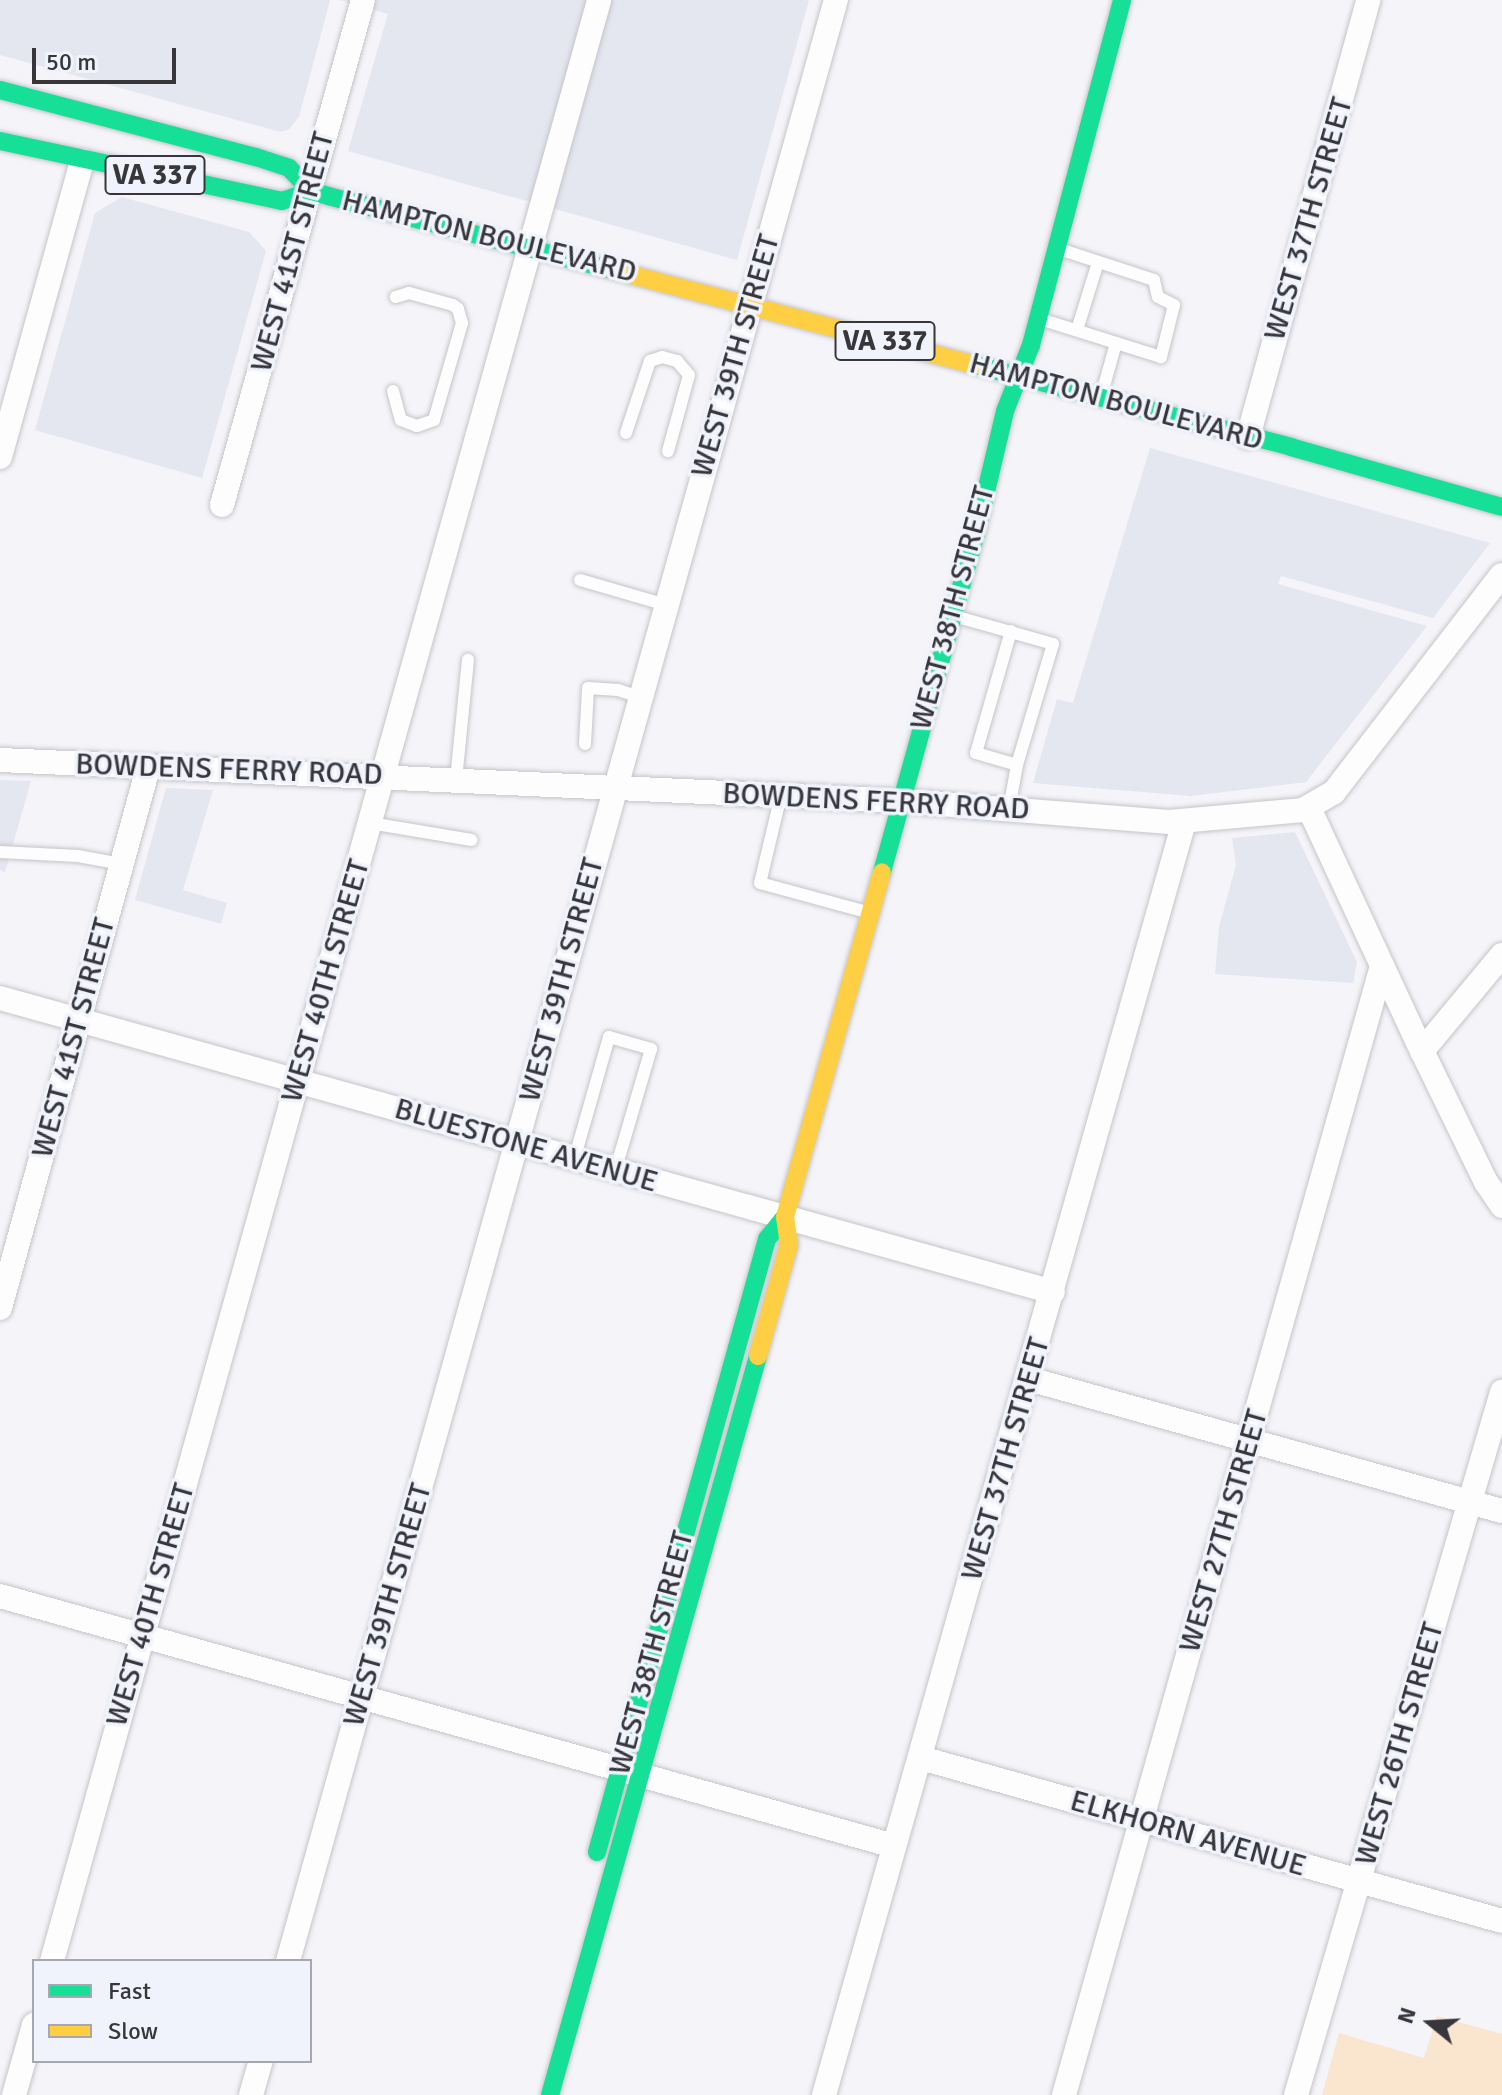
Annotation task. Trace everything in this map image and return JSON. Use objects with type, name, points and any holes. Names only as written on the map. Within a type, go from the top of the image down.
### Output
[{"type":"main road","name":"WEST 38TH STREET","points":[[550,2095],[631,1770],[789,1245],[785,1217],[953,615],[989,467],[1005,411],[1039,318],[1122,0]]},
{"type":"main road","name":"HAMPTON BOULEVARD","points":[[0,90],[256,157],[289,168],[311,191],[1020,376],[1502,507]]},
{"type":"main road","name":"HAMPTON BOULEVARD","points":[[0,141],[82,161],[282,201],[311,191]]},
{"type":"main road","name":"WEST 38TH STREET","points":[[593,1867],[631,1770]]},
{"type":"street","name":"WEST 41ST STREET","points":[[222,505],[363,0]]},
{"type":"street","name":"WEST 40TH STREET","points":[[53,1959],[599,0]]},
{"type":"street","name":"WEST 39TH STREET","points":[[289,1959],[836,0]]},
{"type":"street","name":"WEST 37TH STREET","points":[[1248,437],[1368,0]]},
{"type":"street","points":[[0,457],[82,161]]},
{"type":"street","points":[[1502,575],[1334,792],[1309,808],[1422,1051],[1486,1182],[1502,1206]]},
{"type":"street","name":"BOWDENS FERRY ROAD","points":[[0,760],[902,801],[1184,822],[1309,808]]},
{"type":"street","name":"WEST 41ST STREET","points":[[0,1308],[148,768]]},
{"type":"street","name":"WEST 37TH STREET","points":[[824,2095],[1029,1379],[1184,822]]},
{"type":"street","points":[[1422,1051],[1502,955]]},
{"type":"street","name":"WEST 27TH STREET","points":[[1064,2095],[1382,966]]},
{"type":"street","name":"BLUESTONE AVENUE","points":[[0,998],[299,1080],[516,1145],[1053,1292]]},
{"type":"street","points":[[1029,1379],[1502,1511]]},
{"type":"street","name":"WEST 26TH STREET","points":[[1296,2095],[1361,1882],[1502,1392]]},
{"type":"street","points":[[0,1596],[894,1846]]},
{"type":"street","name":"ELKHORN AVENUE","points":[[921,1758],[1502,1921]]},
{"type":"street","points":[[14,2095],[32,2032]]},
{"type":"street","points":[[251,2095],[260,2063]]},
{"type":"lane","points":[[1039,318],[1161,357],[1174,305],[1158,297],[1154,280],[1058,248]]},
{"type":"lane","points":[[1077,330],[1098,262]]},
{"type":"lane","points":[[393,391],[401,420],[417,426],[434,420],[462,323],[458,309],[453,305],[409,293],[396,297]]},
{"type":"lane","points":[[1100,400],[1116,343]]},
{"type":"lane","points":[[626,433],[650,361],[662,357],[677,361],[689,375],[668,451]]},
{"type":"lane","points":[[580,580],[666,605]]},
{"type":"lane","points":[[953,615],[1053,644],[1017,765],[1009,809]]},
{"type":"lane","points":[[1011,631],[976,753],[1017,765]]},
{"type":"lane","points":[[456,780],[468,660]]},
{"type":"lane","points":[[585,744],[588,688],[618,690],[640,697]]},
{"type":"lane","points":[[781,795],[760,883],[798,890],[870,913]]},
{"type":"lane","points":[[370,823],[472,840]]},
{"type":"lane","points":[[0,852],[78,856],[122,864]]},
{"type":"lane","points":[[574,1160],[609,1037],[651,1049],[615,1171]]},
{"type":"shaded area","points":[[0,0],[330,0],[299,117],[289,129],[281,132],[0,55]]},
{"type":"shaded area","points":[[340,0],[809,0],[737,260],[348,151],[388,14]]},
{"type":"shaded area","points":[[122,197],[249,232],[266,251],[202,478],[35,430],[95,213]]},
{"type":"shaded area","points":[[1150,448],[1490,543],[1433,618],[1281,576],[1278,584],[1427,626],[1306,782],[1191,796],[1033,783],[1057,699],[1073,703]]},
{"type":"shaded area","points":[[0,780],[31,781],[5,872],[0,870]]},
{"type":"shaded area","points":[[166,788],[213,790],[183,890],[227,903],[221,924],[135,900]]},
{"type":"shaded area","points":[[1295,832],[1357,962],[1353,983],[1215,974],[1219,927],[1236,865],[1232,838]]},
{"type":"shaded area","points":[[1437,2016],[1502,2034],[1502,2095],[1322,2095],[1339,2033],[1424,2058]]},
{"type":"traffic: fast","points":[[882,872],[976,534],[1005,411],[1031,345],[1122,0]]},
{"type":"traffic: fast","points":[[0,90],[256,157],[289,168],[311,191],[328,196],[613,270]]},
{"type":"traffic: fast","points":[[0,141],[282,201],[311,191]]},
{"type":"traffic: fast","points":[[975,365],[1291,447],[1502,507]]},
{"type":"traffic: fast","points":[[597,1852],[767,1239],[785,1217]]},
{"type":"traffic: fast","points":[[550,2095],[758,1356]]},
{"type":"traffic: slow","points":[[613,270],[975,365]]},
{"type":"traffic: slow","points":[[758,1356],[789,1245],[785,1217],[882,872]]}]
